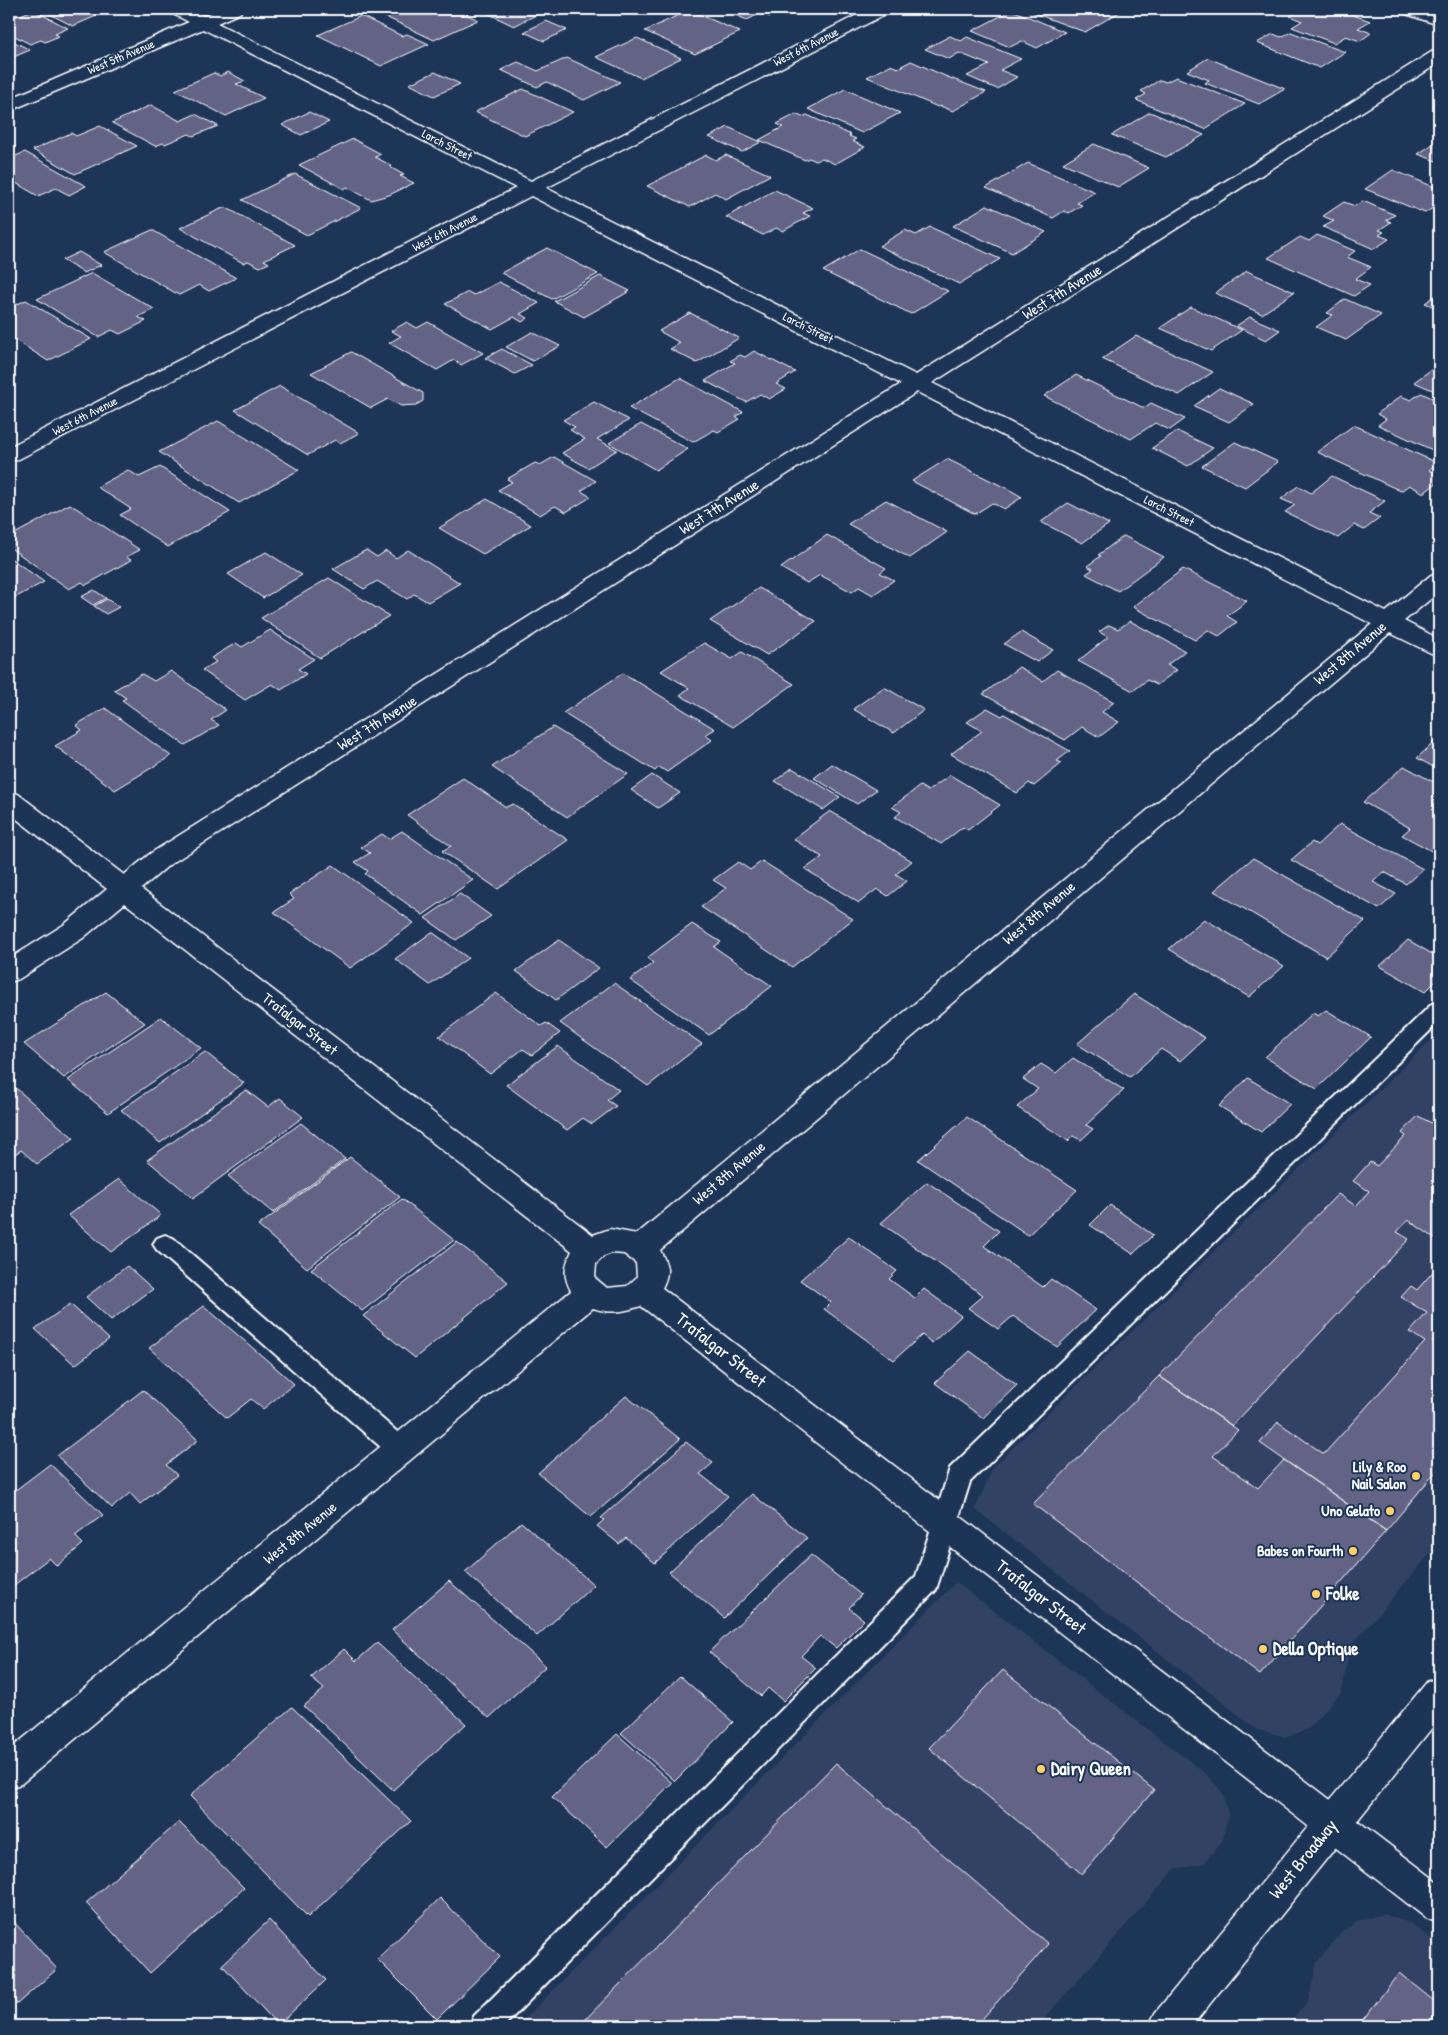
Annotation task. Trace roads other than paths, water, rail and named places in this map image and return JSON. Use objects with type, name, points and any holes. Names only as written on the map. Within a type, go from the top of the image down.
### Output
[{"type":"street","name":"Larch Street","points":[[177,9],[1439,648]]},
{"type":"street","name":"West 5th Avenue","points":[[9,106],[234,9]]},
{"type":"street","name":"West 6th Avenue","points":[[9,455],[882,9]]},
{"type":"street","points":[[1409,9],[1439,20]]},
{"type":"street","name":"West 7th Avenue","points":[[9,972],[74,931],[160,859],[1439,55]]},
{"type":"street","name":"West 8th Avenue","points":[[641,1248],[1439,580]]},
{"type":"street","name":"Trafalgar Street","points":[[9,800],[590,1249]]},
{"type":"street","points":[[621,1241],[641,1248],[649,1255],[653,1274],[642,1290],[623,1300],[600,1298],[590,1293],[583,1286],[579,1277],[579,1267],[582,1257],[590,1249],[600,1244],[621,1241]]},
{"type":"street","name":"Trafalgar Street","points":[[642,1290],[1439,1905]]},
{"type":"street","name":"West 8th Avenue","points":[[9,1772],[590,1293]]},
{"type":"street","name":"West Broadway","points":[[1168,2026],[1439,1693]]},
{"type":"lane","points":[[484,2026],[928,1582],[959,1476],[1439,1009]]},
{"type":"lane","points":[[165,1244],[401,1450]]},
{"type":"place","name":"Lily & Roo Nail Salon","points":[[1416,1476]]},
{"type":"place","name":"Uno Gelato","points":[[1390,1511]]},
{"type":"place","name":"Babes on Fourth","points":[[1353,1551]]},
{"type":"place","name":"Folke","points":[[1316,1594]]},
{"type":"place","name":"Della Optique","points":[[1263,1649]]},
{"type":"place","name":"Dairy Queen","points":[[1041,1769]]}]
